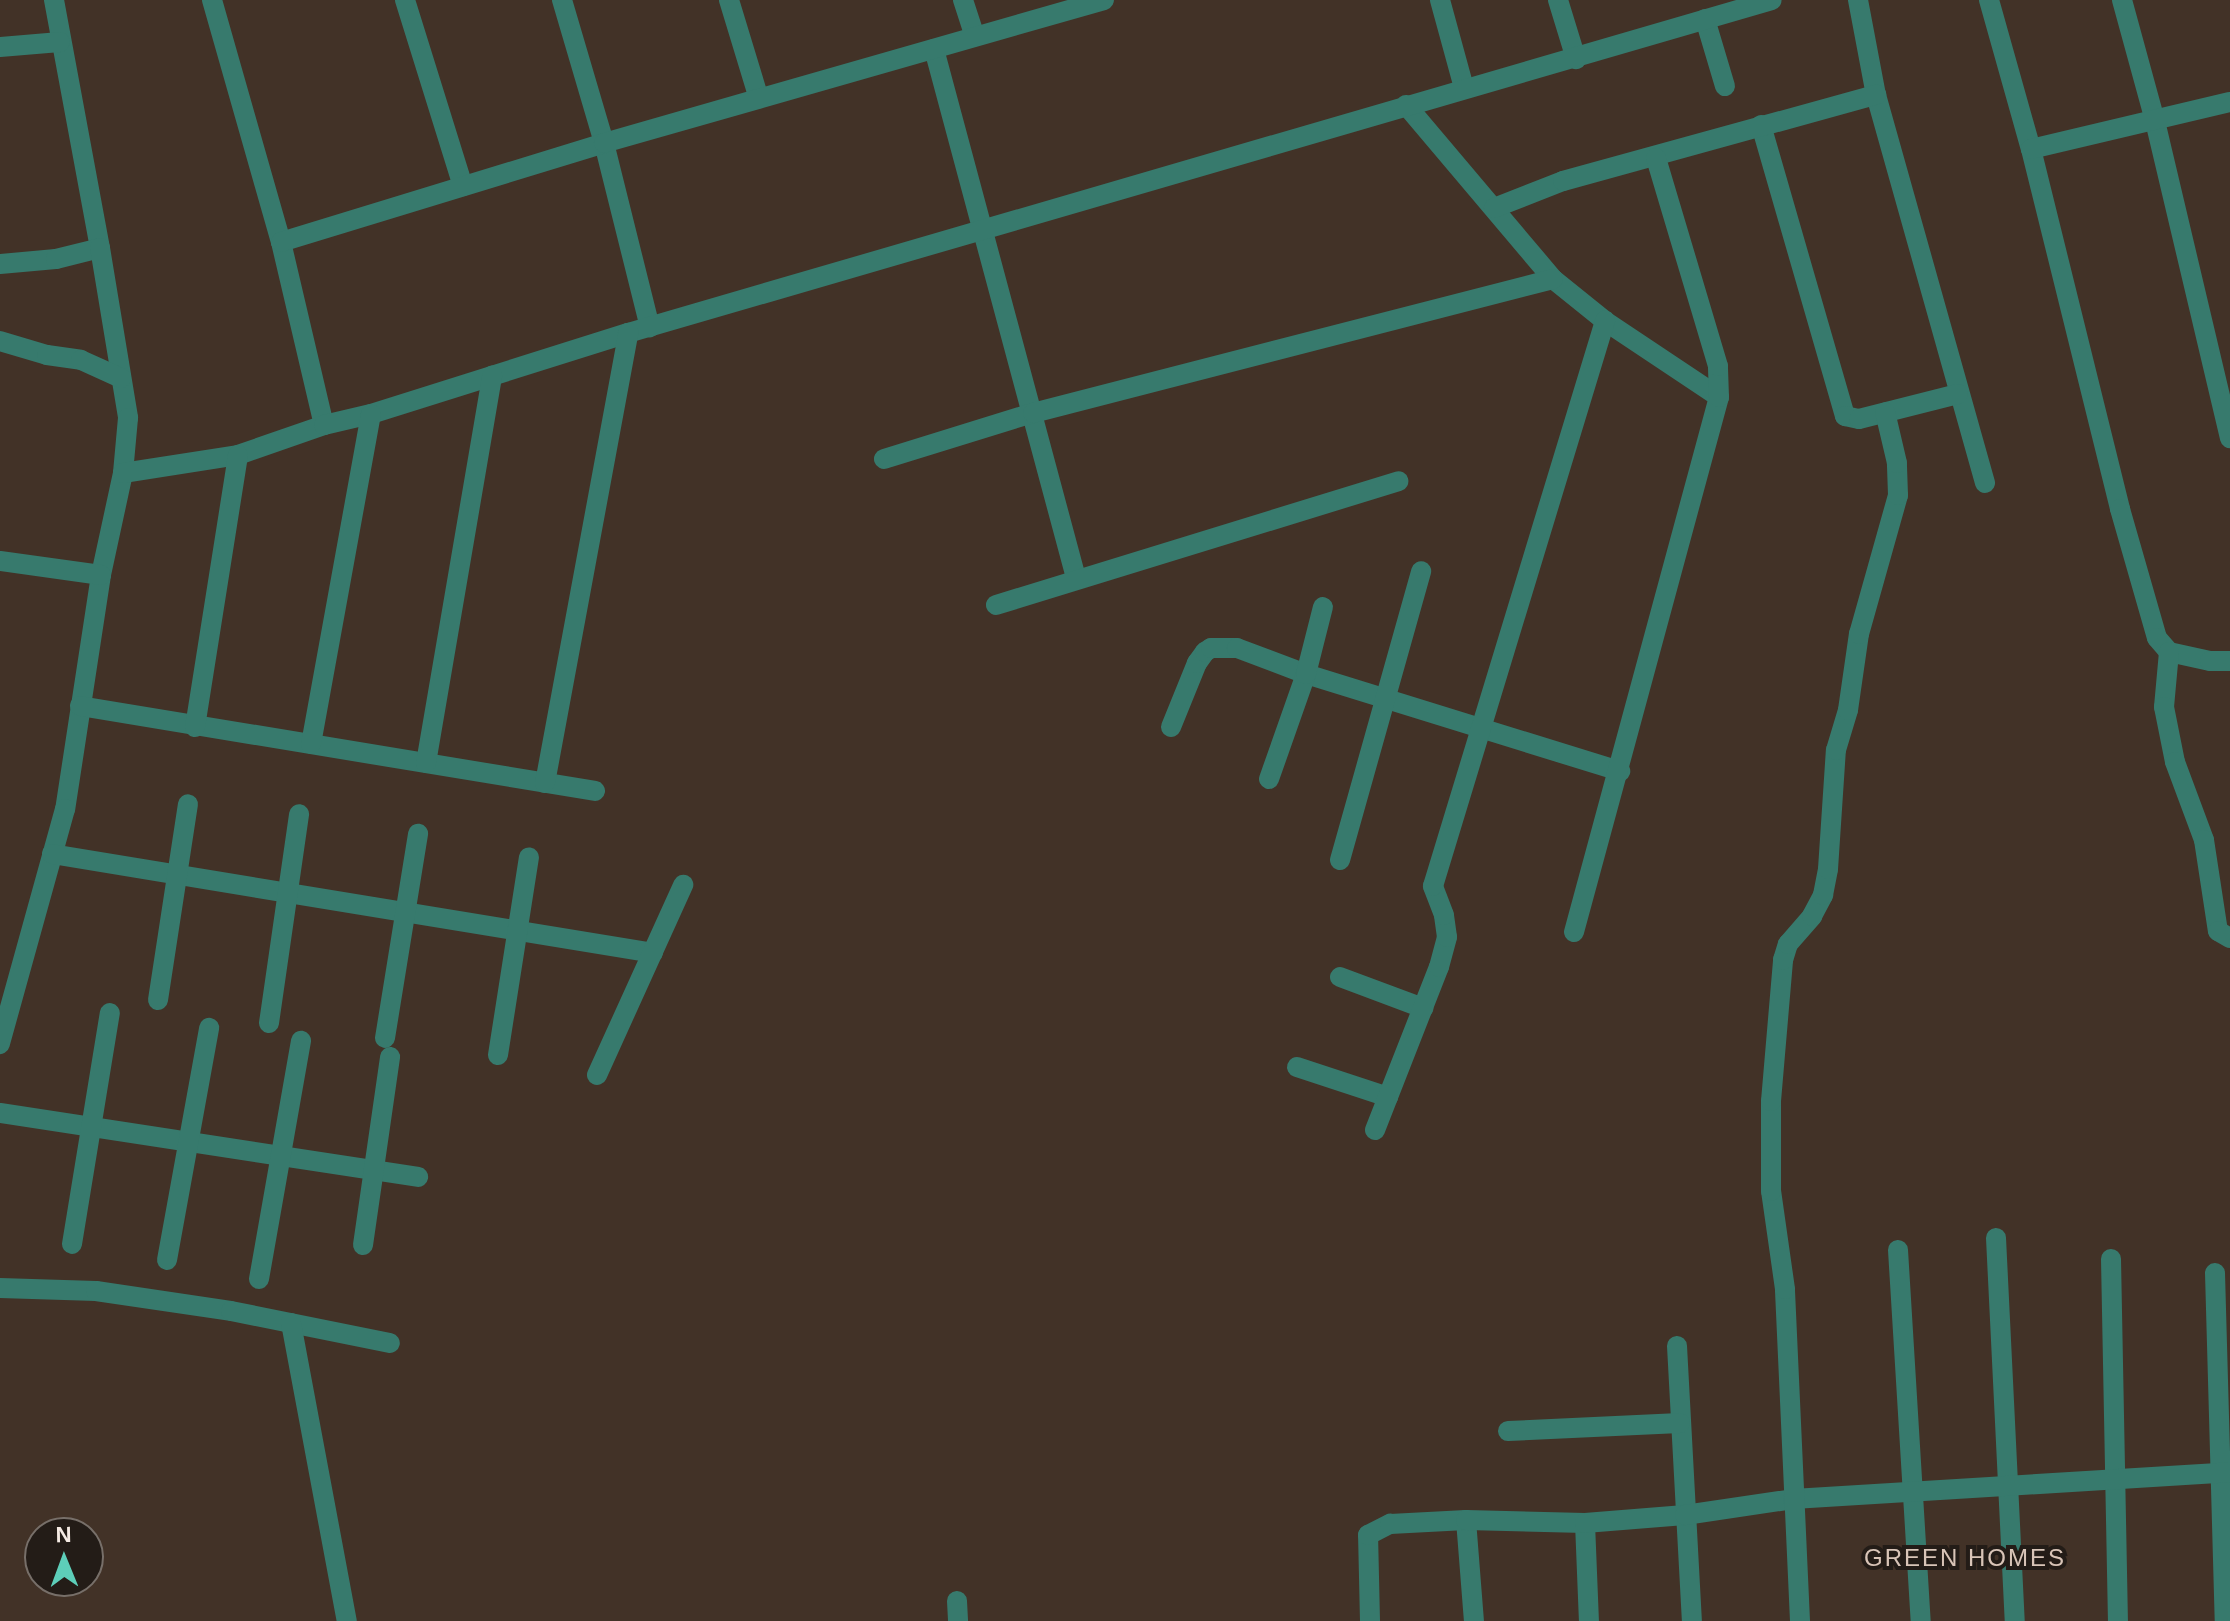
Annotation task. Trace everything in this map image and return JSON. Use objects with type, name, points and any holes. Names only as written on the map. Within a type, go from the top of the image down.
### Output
[{"type":"street","points":[[0,1044],[65,809],[101,575],[123,473],[128,418],[54,0]]},
{"type":"street","points":[[212,0],[281,242],[324,425]]},
{"type":"street","points":[[405,0],[463,186]]},
{"type":"street","points":[[562,0],[604,143],[650,327]]},
{"type":"street","points":[[963,0],[975,36]]},
{"type":"street","points":[[1440,0],[1464,88]]},
{"type":"street","points":[[1558,0],[1576,59]]},
{"type":"street","points":[[123,473],[238,455],[324,425],[371,414],[628,333],[1772,0]]},
{"type":"street","points":[[1858,0],[1876,95],[1985,483]]},
{"type":"street","points":[[1989,0],[2031,149],[2120,509],[2157,638],[2169,652],[2210,661],[2230,661]]},
{"type":"street","points":[[2122,0],[2155,121],[2230,438]]},
{"type":"street","points":[[281,242],[604,143],[1095,1]]},
{"type":"street","points":[[735,2],[759,99]]},
{"type":"street","points":[[1705,19],[1725,86]]},
{"type":"street","points":[[0,47],[60,42]]},
{"type":"street","points":[[934,49],[1076,578]]},
{"type":"street","points":[[1494,208],[1563,181],[1656,158],[1761,125],[1876,95]]},
{"type":"street","points":[[2031,149],[2230,102]]},
{"type":"street","points":[[1406,105],[1553,279],[1605,321],[1719,397]]},
{"type":"street","points":[[1761,125],[1845,416],[1859,419],[1958,394]]},
{"type":"street","points":[[1574,932],[1719,397],[1718,366],[1656,158]]},
{"type":"street","points":[[0,264],[56,259],[100,248]]},
{"type":"street","points":[[884,459],[1033,413],[1553,279]]},
{"type":"street","points":[[1375,1130],[1447,937],[1444,915],[1433,886],[1484,728],[1605,321]]},
{"type":"street","points":[[545,783],[628,333]]},
{"type":"street","points":[[0,341],[47,355],[81,360],[121,378]]},
{"type":"street","points":[[426,763],[492,376]]},
{"type":"street","points":[[1800,1621],[1785,1289],[1771,1191],[1771,1101],[1780,988],[1788,944],[1812,916],[1823,895],[1828,869],[1836,750],[1848,710],[1859,634],[1898,495],[1897,463],[1885,412]]},
{"type":"street","points":[[311,744],[371,414]]},
{"type":"street","points":[[195,727],[238,455]]},
{"type":"street","points":[[996,605],[1398,481]]},
{"type":"street","points":[[0,561],[101,575]]},
{"type":"street","points":[[1340,860],[1421,571]]},
{"type":"street","points":[[1269,779],[1306,674],[1323,607]]},
{"type":"street","points":[[1171,727],[1197,663],[1211,648],[1237,648],[1306,674],[1620,771]]},
{"type":"street","points":[[2169,652],[2164,707],[2175,762],[2204,840],[2218,931],[2230,938]]},
{"type":"street","points":[[80,706],[595,791]]},
{"type":"street","points":[[158,1000],[188,804]]},
{"type":"street","points":[[269,1023],[299,814]]},
{"type":"street","points":[[363,1245],[405,911],[418,834]]},
{"type":"street","points":[[52,854],[653,953]]},
{"type":"street","points":[[498,1055],[529,857]]},
{"type":"street","points":[[597,1075],[683,885]]},
{"type":"street","points":[[1340,977],[1423,1008]]},
{"type":"street","points":[[72,1244],[110,1013]]},
{"type":"street","points":[[167,1260],[209,1028]]},
{"type":"street","points":[[259,1279],[301,1041]]},
{"type":"street","points":[[1297,1067],[1388,1097]]},
{"type":"street","points":[[0,1113],[418,1177]]},
{"type":"street","points":[[1996,1238],[2005,1485],[2015,1621]]},
{"type":"street","points":[[1898,1250],[1921,1621]]},
{"type":"street","points":[[2111,1259],[2118,1621]]},
{"type":"street","points":[[2215,1273],[2224,1473],[2225,1621]]},
{"type":"street","points":[[0,1288],[96,1291],[291,1323],[390,1343]]},
{"type":"street","points":[[291,1323],[347,1621]]},
{"type":"street","points":[[1677,1346],[1692,1621]]},
{"type":"street","points":[[1508,1431],[1680,1423]]},
{"type":"street","points":[[1370,1621],[1368,1535],[1390,1524],[1466,1520],[1585,1523],[1912,1489],[2224,1473]]},
{"type":"street","points":[[1466,1520],[1474,1621]]},
{"type":"street","points":[[1585,1523],[1589,1621]]},
{"type":"district","name":"GREEN HOMES","points":[[1965,1558]]}]
